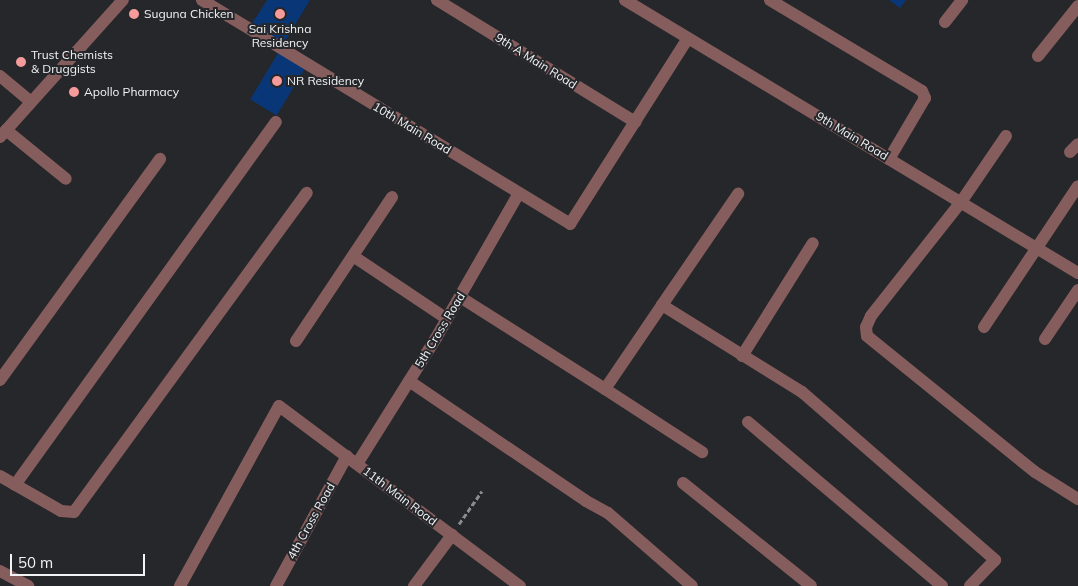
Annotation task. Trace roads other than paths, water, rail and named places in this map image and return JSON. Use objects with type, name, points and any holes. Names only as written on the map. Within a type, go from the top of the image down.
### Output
[{"type":"street","points":[[66,179],[3,134],[123,0]]},
{"type":"street","name":"10th Main Road","points":[[202,0],[570,224],[635,122]]},
{"type":"street","name":"9th A Main Road","points":[[437,0],[635,122]]},
{"type":"street","name":"9th Main Road","points":[[625,0],[1078,273]]},
{"type":"street","points":[[770,0],[922,91],[925,98],[889,159]]},
{"type":"street","points":[[945,22],[962,0]]},
{"type":"street","points":[[1038,56],[1078,6]]},
{"type":"street","points":[[635,122],[688,38]]},
{"type":"street","points":[[0,76],[31,102]]},
{"type":"street","points":[[15,485],[276,122]]},
{"type":"street","points":[[1006,136],[961,202],[871,316],[866,327],[867,336],[1035,472],[1078,499]]},
{"type":"street","points":[[0,380],[160,159]]},
{"type":"street","points":[[984,327],[1078,186]]},
{"type":"street","name":"5th Cross Road","points":[[352,460],[409,381],[460,297],[519,193]]},
{"type":"street","points":[[0,476],[61,511],[74,512],[307,194]]},
{"type":"street","points":[[605,389],[738,194]]},
{"type":"street","points":[[296,341],[392,197]]},
{"type":"street","points":[[742,356],[813,243]]},
{"type":"street","points":[[353,256],[447,319]]},
{"type":"street","points":[[1045,339],[1078,290]]},
{"type":"street","points":[[460,297],[702,452]]},
{"type":"street","points":[[662,305],[802,392],[995,560],[975,584]]},
{"type":"street","points":[[409,381],[586,501],[608,513],[692,586]]},
{"type":"street","name":"11th Main Road","points":[[180,586],[279,406],[520,586]]},
{"type":"street","points":[[748,422],[942,586]]},
{"type":"street","name":"4th Cross Road","points":[[276,586],[352,460]]},
{"type":"street","points":[[683,483],[810,586]]},
{"type":"street","points":[[414,586],[452,535]]},
{"type":"street","points":[[0,571],[28,586]]},
{"type":"place","name":"Suguna Chicken","points":[[134,14]]},
{"type":"place","name":"Sai Krishna Residency","points":[[280,14]]},
{"type":"place","name":"Trust Chemists & Druggists","points":[[21,62]]},
{"type":"place","name":"NR Residency","points":[[277,81]]},
{"type":"place","name":"Apollo Pharmacy","points":[[74,92]]}]
